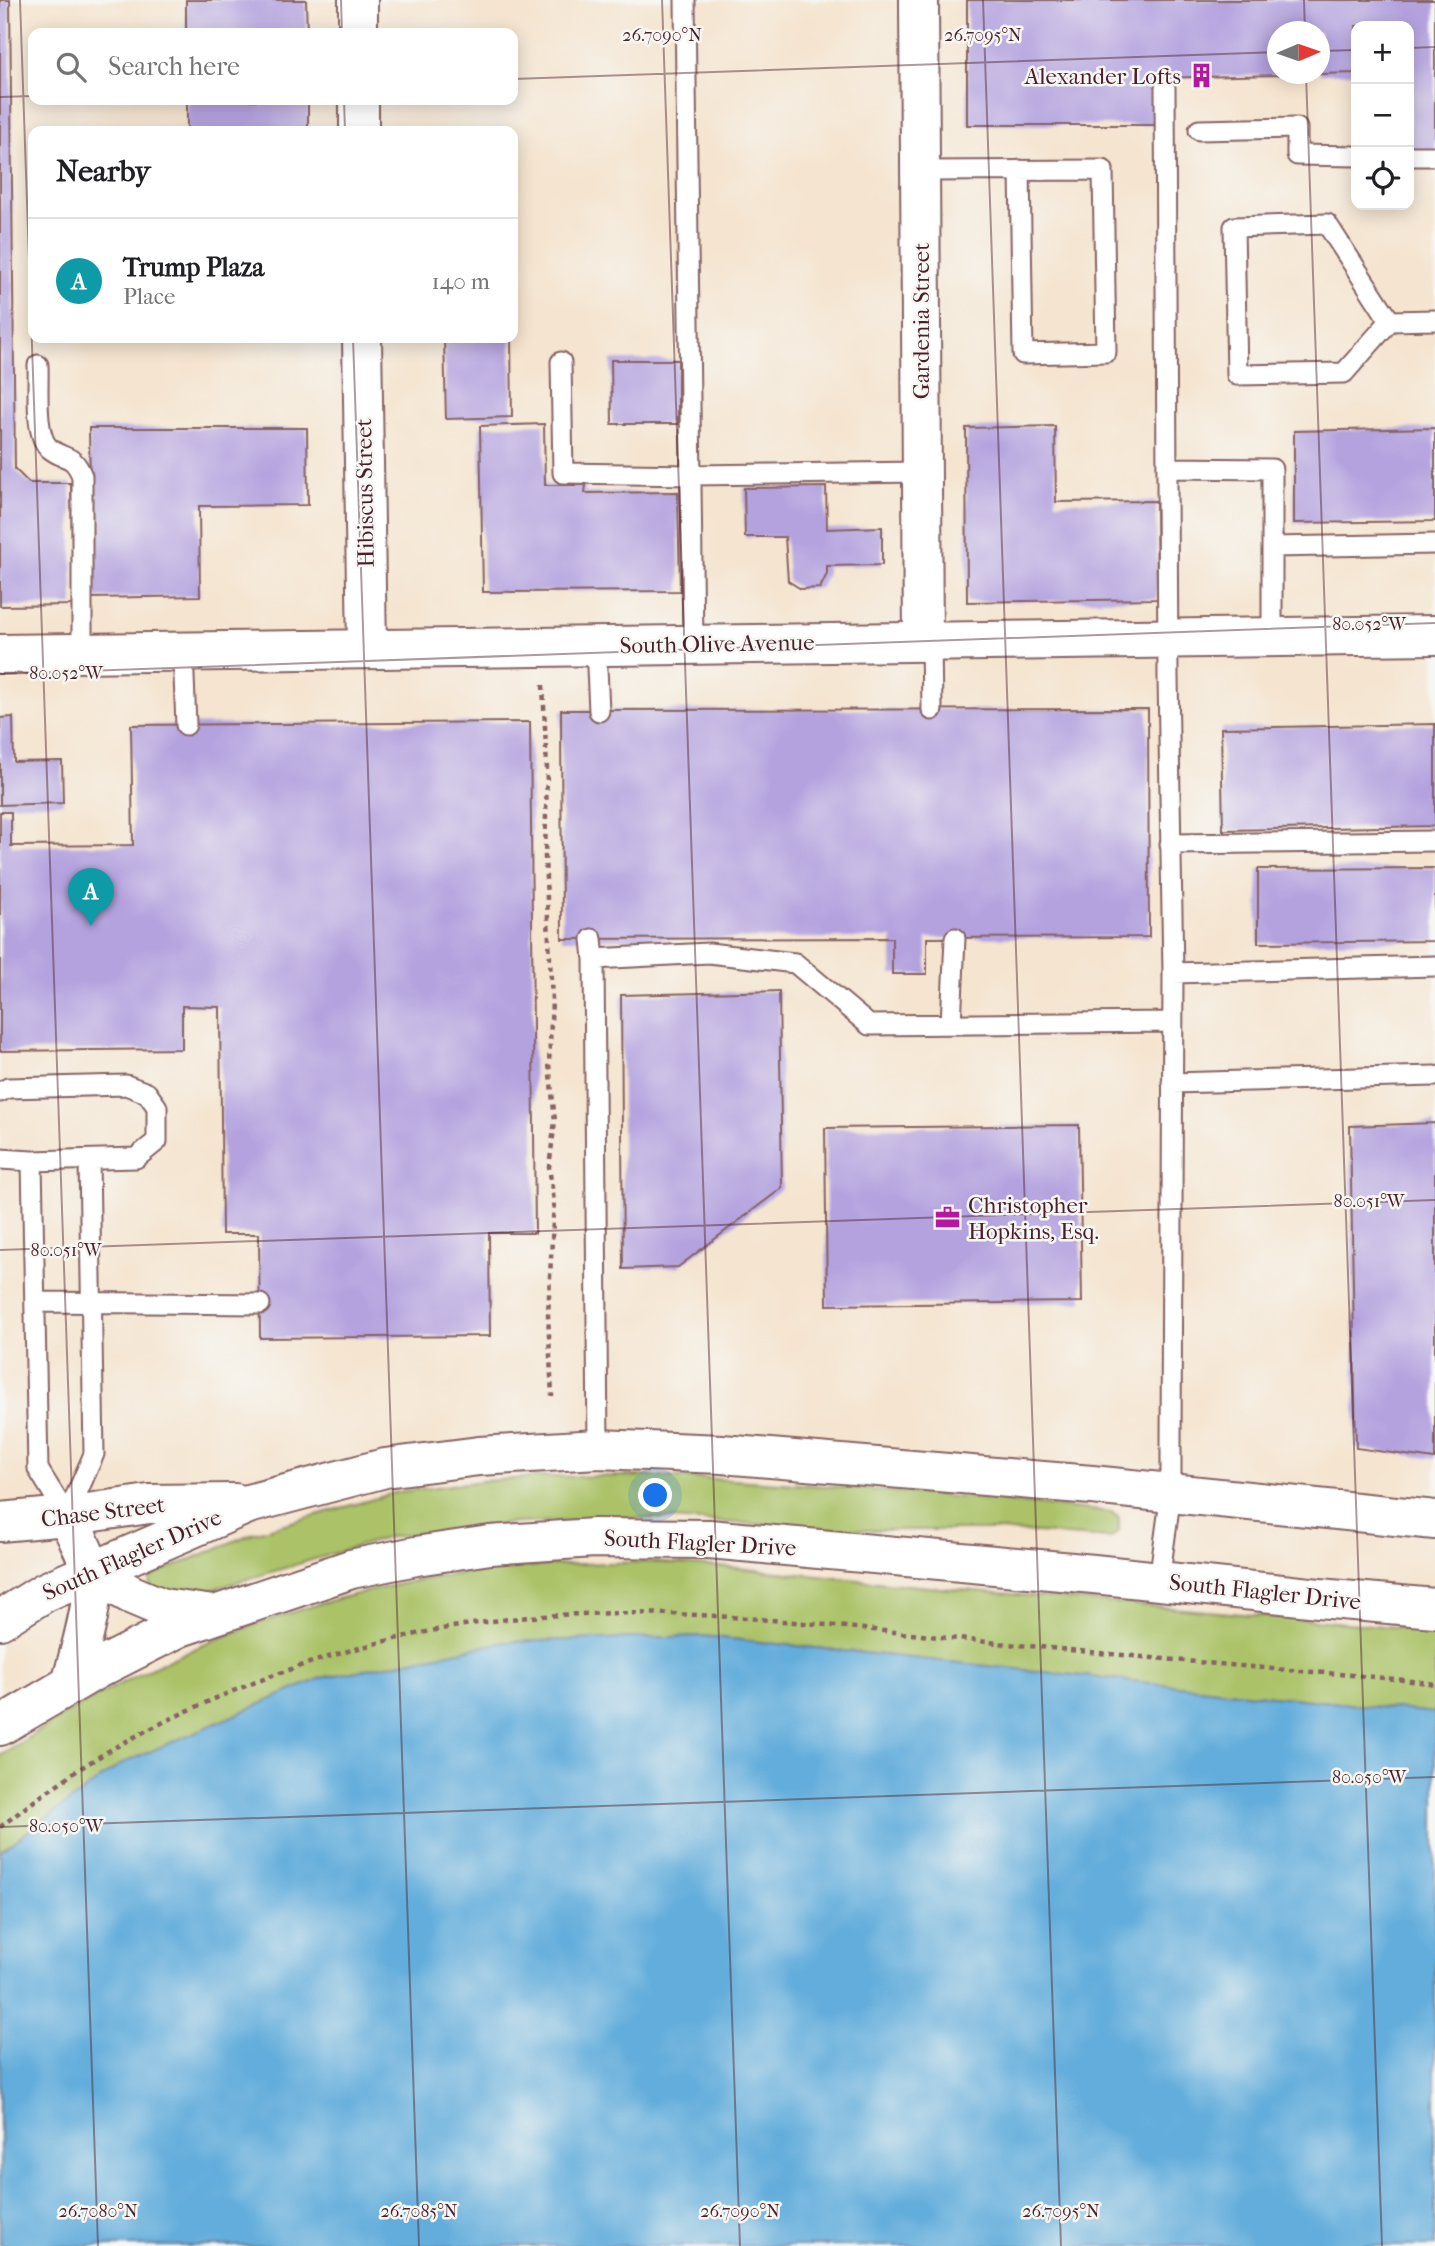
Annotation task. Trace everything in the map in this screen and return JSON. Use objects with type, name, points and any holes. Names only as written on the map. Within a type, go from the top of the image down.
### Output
[{"type":"street","points":[[358,0],[358,28]]},
{"type":"street","name":"Gardenia Street","points":[[919,0],[922,472],[927,642]]},
{"type":"street","points":[[359,105],[359,126]]},
{"type":"street","name":"Hibiscus Street","points":[[362,343],[367,649]]},
{"type":"street","name":"South Olive Avenue","points":[[0,654],[1435,635]]},
{"type":"street","name":"South Flagler Drive","points":[[0,1620],[45,1592],[248,1504],[385,1468],[479,1456],[598,1449],[807,1461],[1171,1493],[1435,1520]]},
{"type":"street","name":"Chase Street","points":[[0,1522],[149,1504],[248,1504]]},
{"type":"street","points":[[67,1516],[91,1572],[86,1626],[71,1684]]},
{"type":"street","name":"South Flagler Drive","points":[[0,1726],[71,1684],[180,1627],[351,1569],[491,1545],[594,1538],[709,1539],[1435,1608]]},
{"type":"street","points":[[91,1572],[132,1595],[163,1608],[214,1615]]},
{"type":"lane","points":[[685,0],[693,645]]},
{"type":"lane","points":[[1159,1581],[1171,1493],[1173,973],[1165,87]]},
{"type":"lane","points":[[1199,130],[1297,128],[1297,155],[1351,156]]},
{"type":"lane","points":[[1414,156],[1435,156]]},
{"type":"lane","points":[[919,171],[1020,170],[1103,170],[1105,352],[1023,354],[1020,170]]},
{"type":"lane","points":[[1390,321],[1327,223],[1234,227],[1237,375],[1344,373],[1390,321],[1435,320]]},
{"type":"lane","points":[[561,362],[563,473],[691,475],[922,472]]},
{"type":"lane","points":[[38,365],[40,432],[47,446],[76,461],[82,476],[82,653]]},
{"type":"lane","points":[[1167,468],[1272,469],[1272,638]]},
{"type":"lane","points":[[1272,547],[1435,544]]},
{"type":"lane","points":[[927,642],[932,710]]},
{"type":"lane","points":[[596,646],[599,711]]},
{"type":"lane","points":[[183,652],[186,725]]},
{"type":"lane","points":[[1170,844],[1435,841]]},
{"type":"lane","points":[[951,1024],[955,938]]},
{"type":"lane","points":[[592,939],[598,1449]]},
{"type":"lane","points":[[594,959],[709,953],[795,963],[869,1025],[1172,1022]]},
{"type":"lane","points":[[1173,973],[1435,966]]},
{"type":"lane","points":[[1172,1083],[1435,1076]]},
{"type":"lane","points":[[0,1093],[8,1088],[126,1085],[147,1093],[157,1107],[157,1141],[136,1158],[32,1161],[0,1159]]},
{"type":"lane","points":[[67,1516],[94,1454],[89,1160]]},
{"type":"lane","points":[[32,1161],[38,1469],[67,1516]]},
{"type":"lane","points":[[35,1303],[260,1304]]},
{"type":"path","points":[[542,675],[547,770],[545,858],[552,1001],[549,1064],[555,1121],[549,1167],[554,1201],[548,1315],[552,1396]]},
{"type":"path","points":[[0,1827],[41,1795],[121,1744],[211,1699],[301,1664],[444,1628],[519,1618],[590,1614],[765,1620],[1181,1661],[1385,1677],[1435,1684]]},
{"type":"green space","points":[[638,1476],[816,1485],[1111,1512],[1119,1518],[1119,1531],[1110,1538],[995,1530],[864,1530],[651,1518],[516,1523],[389,1537],[207,1591],[183,1594],[151,1590],[149,1579],[159,1573],[253,1533],[398,1492],[482,1481]]},
{"type":"green space","points":[[648,1562],[1394,1627],[1435,1633],[1435,1713],[703,1636],[505,1642],[321,1678],[121,1764],[0,1852],[0,1756],[71,1711],[169,1660],[260,1623],[354,1595],[402,1584],[500,1569]]},
{"type":"water","points":[[703,1636],[1435,1713],[1435,2246],[0,2246],[0,1852],[121,1764],[321,1678],[505,1642]]},
{"type":"building","points":[[0,0],[10,0],[15,469],[29,483],[71,483],[73,605],[0,606]]},
{"type":"building","points":[[186,0],[306,0],[307,28],[186,28]]},
{"type":"building","points":[[967,0],[1435,0],[1435,153],[1414,154],[1414,21],[1351,21],[1351,73],[1330,74],[1330,21],[1267,21],[1267,75],[1156,78],[1155,125],[967,125]]},
{"type":"building","points":[[187,105],[308,105],[308,126],[187,126]]},
{"type":"building","points":[[444,343],[511,343],[512,417],[446,419]]},
{"type":"building","points":[[611,360],[678,360],[678,424],[612,424]]},
{"type":"building","points":[[544,424],[545,485],[586,485],[585,493],[678,492],[680,591],[483,592],[480,426]]},
{"type":"building","points":[[1055,426],[1056,502],[1156,501],[1157,599],[967,602],[966,428]]},
{"type":"building","points":[[89,428],[307,428],[308,505],[199,506],[200,596],[92,598]]},
{"type":"building","points":[[1435,428],[1435,521],[1294,523],[1294,431]]},
{"type":"building","points":[[826,487],[827,529],[882,527],[882,565],[827,566],[827,574],[820,588],[801,589],[788,581],[785,537],[745,537],[744,488]]},
{"type":"building","points":[[1148,709],[1149,937],[927,938],[927,974],[892,974],[892,938],[562,939],[561,710]]},
{"type":"building","points":[[13,717],[14,762],[62,761],[63,803],[0,805],[0,718]]},
{"type":"building","points":[[530,722],[535,1233],[489,1233],[490,1336],[260,1338],[259,1234],[222,1234],[220,1007],[182,1006],[182,1049],[0,1051],[0,812],[11,812],[11,846],[133,845],[131,725]]},
{"type":"building","points":[[1435,724],[1435,826],[1223,830],[1221,728]]},
{"type":"building","points":[[1435,868],[1435,941],[1258,943],[1258,869]]},
{"type":"building","points":[[779,991],[782,1188],[678,1267],[623,1269],[621,995]]},
{"type":"building","points":[[1435,1123],[1435,1459],[1356,1448],[1350,1126]]},
{"type":"building","points":[[1079,1125],[1082,1302],[827,1305],[825,1128]]},
{"type":"place","name":"Alexander Lofts","points":[[1201,76]]},
{"type":"place","name":"Trump Plaza","points":[[91,926]]},
{"type":"place","name":"Christopher Hopkins, Esq.","points":[[948,1218]]}]
